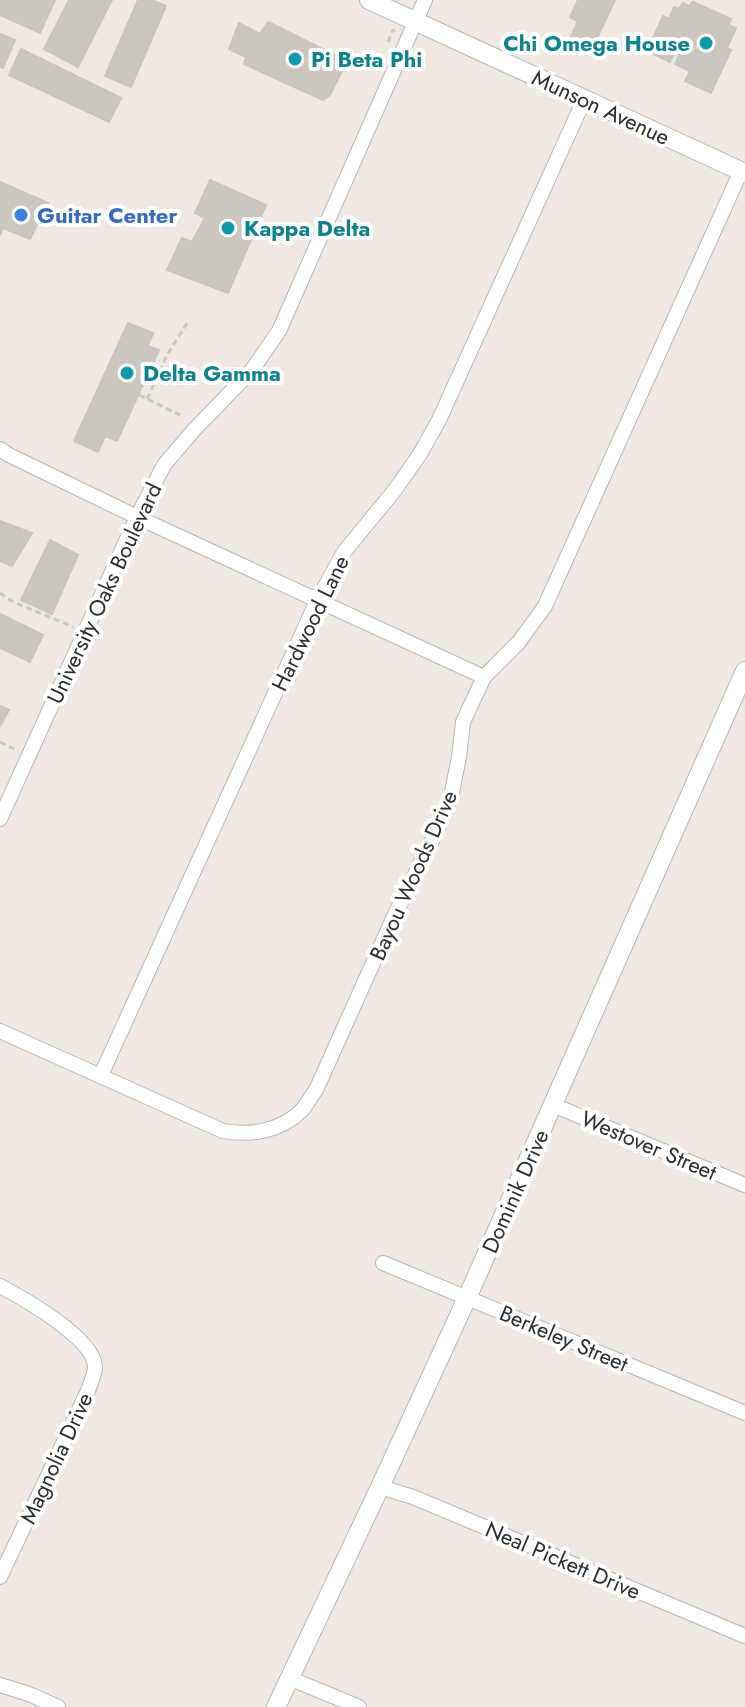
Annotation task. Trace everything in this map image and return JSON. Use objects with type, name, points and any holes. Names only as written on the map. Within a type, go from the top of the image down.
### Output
[{"type":"street","name":"Munson Avenue","points":[[369,0],[743,172]]},
{"type":"street","name":"University Oaks Boulevard","points":[[0,819],[137,517],[164,465],[252,370],[279,331],[425,0]]},
{"type":"street","name":"Hardwood Lane","points":[[101,1075],[317,601],[344,552],[394,491],[439,420],[584,100]]},
{"type":"street","name":"Bayou Woods Drive","points":[[0,1031],[223,1131],[255,1133],[287,1122],[302,1109],[316,1090],[396,912],[437,831],[451,797],[463,722],[484,677],[519,642],[545,606],[743,172]]},
{"type":"street","points":[[0,449],[137,517],[484,677]]},
{"type":"street","name":"Dominik Drive","points":[[276,1707],[467,1298],[745,671]]},
{"type":"street","name":"Westover Street","points":[[553,1105],[745,1185]]},
{"type":"street","name":"Berkeley Street","points":[[383,1263],[745,1413]]},
{"type":"street","name":"Magnolia Drive","points":[[0,1286],[77,1336],[88,1348],[95,1365],[88,1391],[0,1577]]},
{"type":"street","name":"Neal Pickett Drive","points":[[380,1487],[413,1497],[745,1636]]},
{"type":"street","points":[[289,1678],[359,1707]]},
{"type":"street","points":[[0,1685],[58,1707]]},
{"type":"path","points":[[388,42],[395,31]]},
{"type":"path","points":[[147,399],[167,355],[189,320]]},
{"type":"path","points":[[139,395],[182,416]]},
{"type":"path","points":[[0,593],[13,602],[85,632]]},
{"type":"path","points":[[0,742],[29,756]]},
{"type":"building","points":[[0,0],[55,0],[40,33],[0,15]]},
{"type":"building","points":[[69,0],[112,0],[78,67],[44,49]]},
{"type":"building","points":[[138,0],[152,0],[166,6],[131,87],[105,76]]},
{"type":"building","points":[[578,0],[615,0],[592,49],[570,39],[578,21],[570,17]]},
{"type":"building","name":"Chi Omega House","points":[[693,2],[731,19],[728,25],[736,28],[727,48],[731,50],[711,93],[685,81],[690,71],[675,64],[686,39],[682,37],[670,62],[647,51],[663,16],[669,19],[674,7],[679,9],[683,3],[689,6]]},
{"type":"building","name":"Pi Beta Phi","points":[[268,22],[347,61],[330,95],[323,100],[244,64],[246,57],[229,49],[239,23],[260,34]]},
{"type":"building","points":[[0,34],[15,40],[3,68],[0,67]]},
{"type":"building","points":[[21,49],[121,98],[109,122],[9,75]]},
{"type":"building","name":"Kappa Delta","points":[[210,180],[266,205],[228,293],[167,270],[182,238],[192,242],[205,218],[195,213]]},
{"type":"building","name":"Guitar Center","points":[[0,182],[48,203],[30,239],[3,228],[0,235]]},
{"type":"building","name":"Delta Gamma","points":[[128,323],[153,333],[148,346],[159,350],[117,441],[105,436],[98,452],[74,441]]},
{"type":"building","points":[[0,521],[32,533],[12,566],[0,561]]},
{"type":"building","points":[[50,540],[78,555],[52,614],[21,600]]},
{"type":"building","points":[[0,614],[43,635],[30,662],[0,648]]},
{"type":"building","points":[[0,706],[9,710],[0,726]]},
{"type":"place","name":"Chi Omega House","points":[[706,43]]},
{"type":"place","name":"Pi Beta Phi","points":[[295,59]]},
{"type":"place","name":"Guitar Center","points":[[21,215]]},
{"type":"place","name":"Kappa Delta","points":[[228,228]]},
{"type":"place","name":"Delta Gamma","points":[[127,373]]}]
